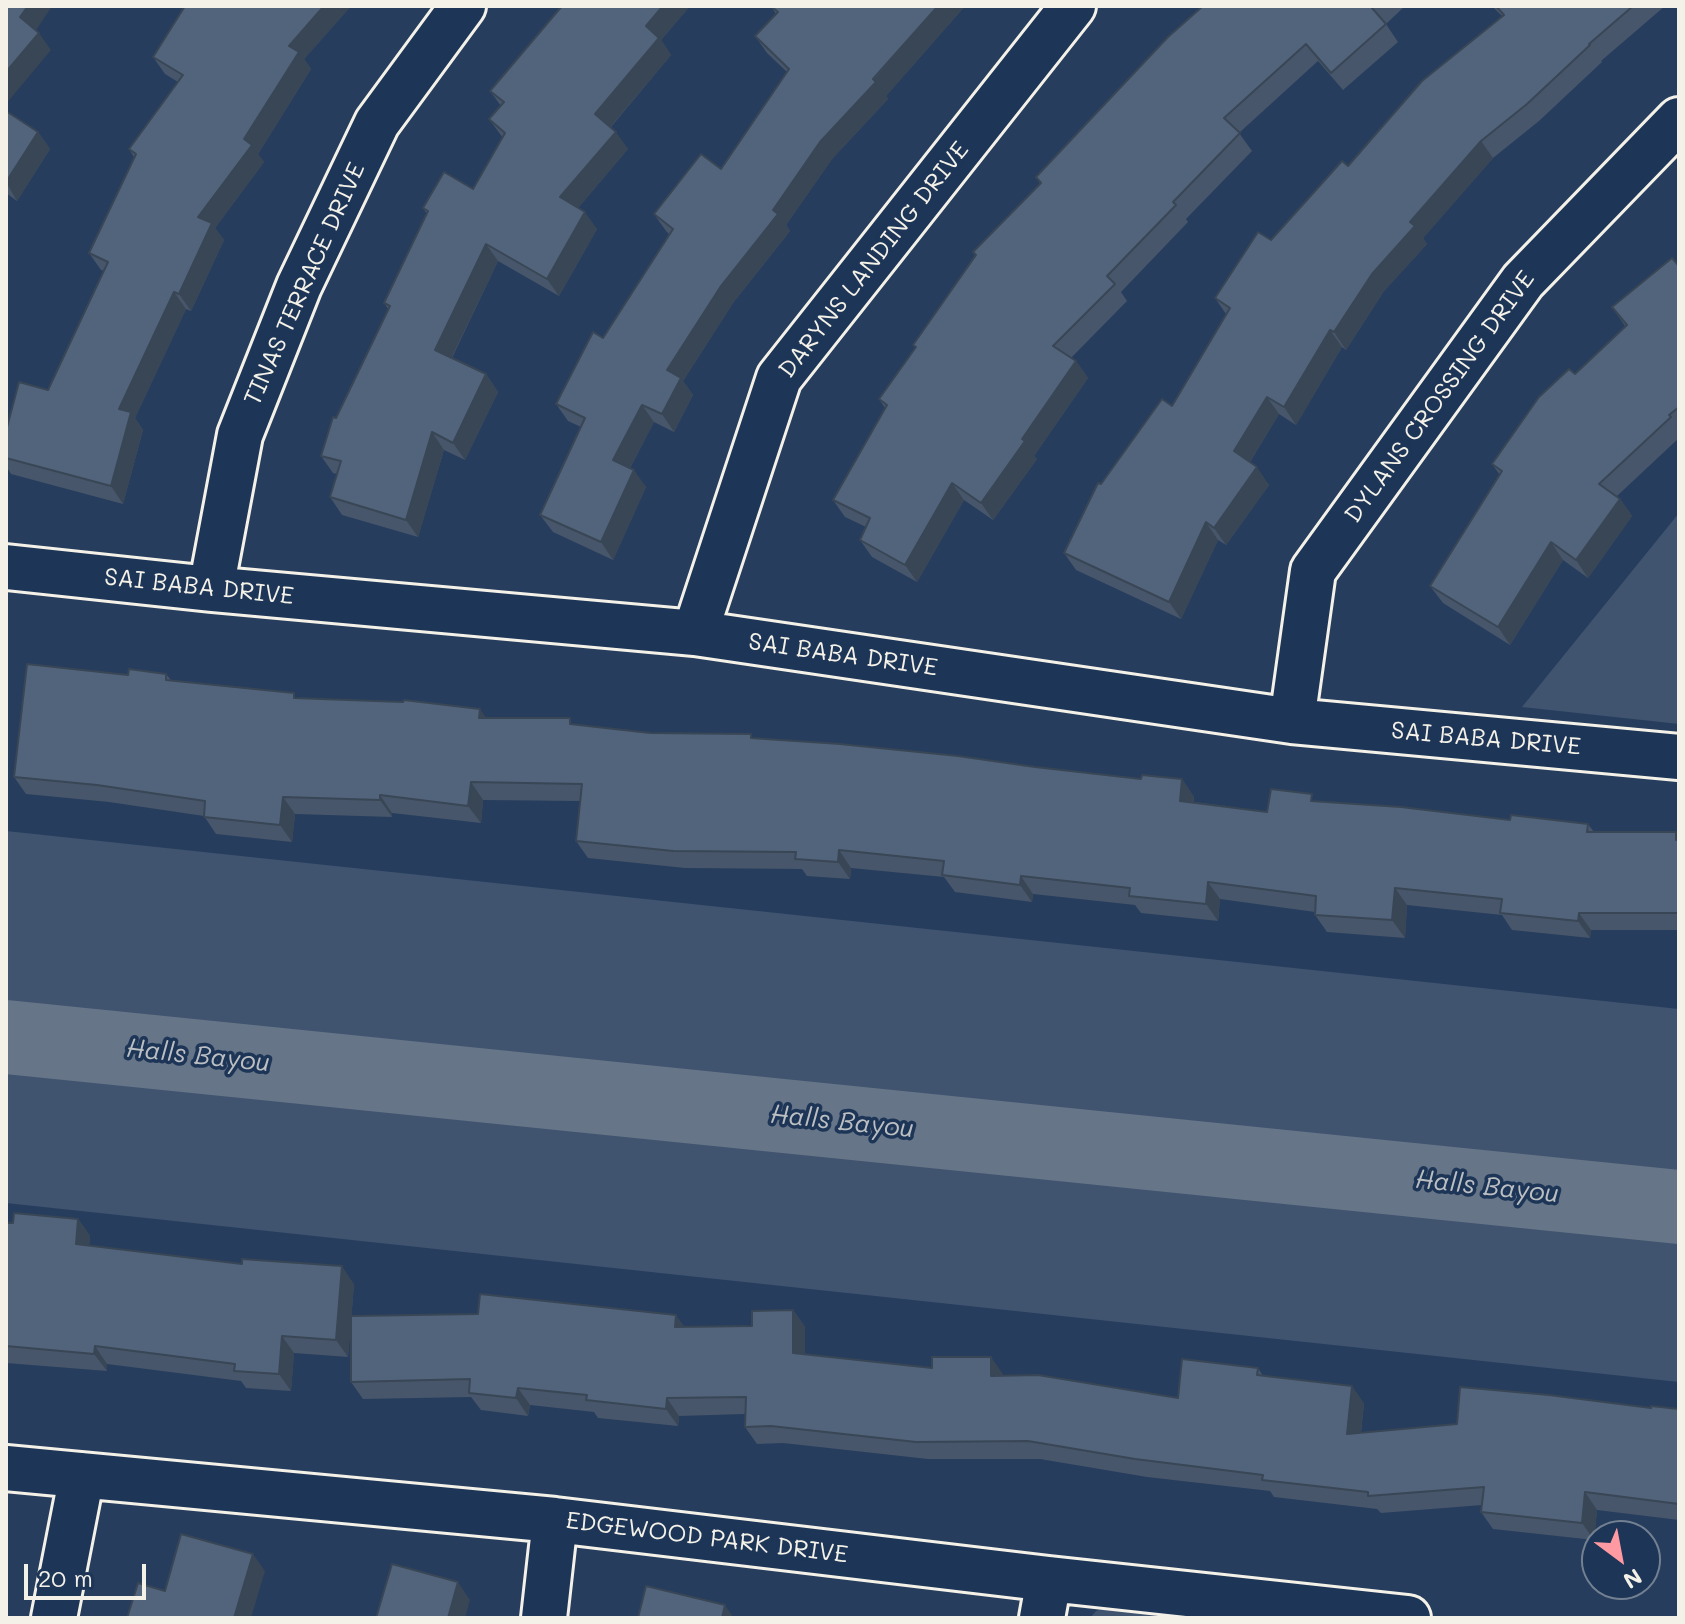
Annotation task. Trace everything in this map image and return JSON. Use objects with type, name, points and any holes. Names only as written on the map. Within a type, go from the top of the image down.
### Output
[{"type":"street","name":"TINAS TERRACE DRIVE","points":[[211,589],[240,435],[299,286],[377,123],[463,6]]},
{"type":"street","name":"DARYNS LANDING DRIVE","points":[[695,633],[779,378],[1073,6]]},
{"type":"street","name":"DYLANS CROSSING DRIVE","points":[[1292,721],[1313,571],[1523,281],[1679,120]]},
{"type":"street","name":"SAI BABA DRIVE","points":[[6,567],[695,633],[1292,721],[1679,757]]},
{"type":"street","name":"EDGEWOOD PARK DRIVE","points":[[6,1468],[555,1520],[1045,1598],[1408,1618]]},
{"type":"street","points":[[54,1618],[82,1475]]},
{"type":"street","points":[[544,1618],[555,1520]]},
{"type":"shaded area","points":[[1679,513],[1679,724],[1522,707]]},
{"type":"shaded area","points":[[6,831],[1679,1009],[1679,1382],[6,1203]]},
{"type":"shaded area","points":[[1118,1605],[1275,1618],[1090,1618],[1096,1611]]},
{"type":"building","points":[[6,6],[28,6],[20,17],[39,33],[6,72]]},
{"type":"building","points":[[185,6],[324,6],[289,46],[299,52],[244,139],[252,145],[198,217],[212,223],[179,294],[174,292],[119,409],[131,412],[111,486],[6,458],[6,431],[19,382],[48,390],[108,262],[89,253],[136,154],[129,149],[183,75],[153,57]]},
{"type":"building","points":[[562,6],[663,6],[646,26],[659,38],[595,114],[616,132],[560,197],[585,212],[547,279],[486,244],[435,350],[486,374],[453,443],[432,432],[406,520],[330,497],[341,461],[321,456],[333,417],[336,418],[390,306],[384,303],[428,211],[423,208],[444,172],[473,189],[505,133],[489,119],[504,102],[490,91]]},
{"type":"building","points":[[771,6],[938,6],[873,79],[876,82],[820,142],[773,210],[778,214],[721,286],[667,370],[681,378],[662,414],[642,405],[613,460],[634,470],[601,542],[540,515],[585,418],[556,404],[593,332],[603,338],[673,229],[654,214],[701,154],[721,169],[789,69],[755,36],[778,12]]},
{"type":"building","points":[[1203,6],[1374,6],[1372,8],[1386,24],[1331,73],[1306,44],[1224,118],[1240,133],[1107,276],[1115,284],[1053,346],[1076,361],[981,503],[952,483],[905,565],[860,540],[870,518],[833,500],[887,405],[879,399],[916,347],[913,345],[976,255],[973,252],[1041,183],[1036,177],[1168,37]]},
{"type":"building","points":[[1496,6],[1633,6],[1527,104],[1481,141],[1410,222],[1415,226],[1372,274],[1334,332],[1330,330],[1284,407],[1267,397],[1234,451],[1257,467],[1214,528],[1206,522],[1169,602],[1064,553],[1098,483],[1101,484],[1162,399],[1172,406],[1230,308],[1215,298],[1258,232],[1271,240],[1342,161],[1348,166],[1422,81],[1504,15]]},
{"type":"building","points":[[6,111],[38,132],[6,182]]},
{"type":"building","points":[[1672,258],[1679,266],[1679,407],[1599,484],[1620,499],[1576,560],[1551,542],[1498,627],[1430,586],[1502,471],[1492,464],[1539,397],[1569,369],[1575,374],[1627,325],[1612,307]]},
{"type":"building","points":[[27,664],[128,675],[129,669],[166,674],[166,680],[294,693],[294,698],[404,700],[480,709],[479,718],[570,718],[570,724],[650,733],[751,734],[751,738],[958,756],[1141,779],[1142,775],[1182,779],[1180,801],[1267,812],[1271,789],[1312,794],[1311,801],[1401,807],[1510,820],[1511,815],[1588,824],[1587,832],[1676,832],[1676,840],[1679,840],[1679,913],[1579,913],[1578,921],[1500,913],[1502,899],[1395,888],[1392,920],[1315,915],[1316,896],[1208,882],[1206,904],[1129,896],[1130,888],[1021,876],[1020,885],[942,875],[944,861],[839,850],[838,862],[795,859],[796,852],[673,851],[576,841],[582,784],[471,782],[468,806],[380,795],[380,800],[283,797],[280,825],[204,817],[205,801],[97,785],[14,777]]},
{"type":"building","points":[[14,1213],[78,1219],[76,1244],[242,1264],[242,1259],[342,1266],[336,1340],[282,1336],[279,1374],[234,1371],[235,1364],[95,1346],[94,1354],[6,1346],[6,1223],[13,1223]]},
{"type":"building","points":[[480,1294],[676,1315],[675,1327],[752,1326],[752,1311],[793,1310],[793,1353],[932,1368],[932,1357],[991,1357],[991,1376],[1038,1375],[1178,1398],[1182,1359],[1258,1368],[1257,1375],[1352,1386],[1347,1434],[1457,1424],[1460,1387],[1679,1409],[1679,1504],[1585,1492],[1581,1523],[1481,1512],[1484,1487],[1368,1496],[1368,1492],[1262,1480],[1263,1475],[1135,1459],[1028,1441],[916,1442],[771,1426],[745,1427],[746,1397],[667,1398],[666,1409],[586,1400],[587,1395],[518,1388],[516,1398],[469,1393],[470,1379],[351,1382],[351,1316],[478,1314]]},
{"type":"building","points":[[181,1534],[253,1554],[234,1618],[127,1618],[138,1583],[165,1591]]},
{"type":"building","points":[[392,1564],[458,1582],[448,1618],[376,1618]]},
{"type":"building","points":[[646,1586],[725,1605],[722,1618],[638,1618]]},
{"type":"waterway","name":"Halls Bayou","points":[[6,1037],[1679,1207]]}]
